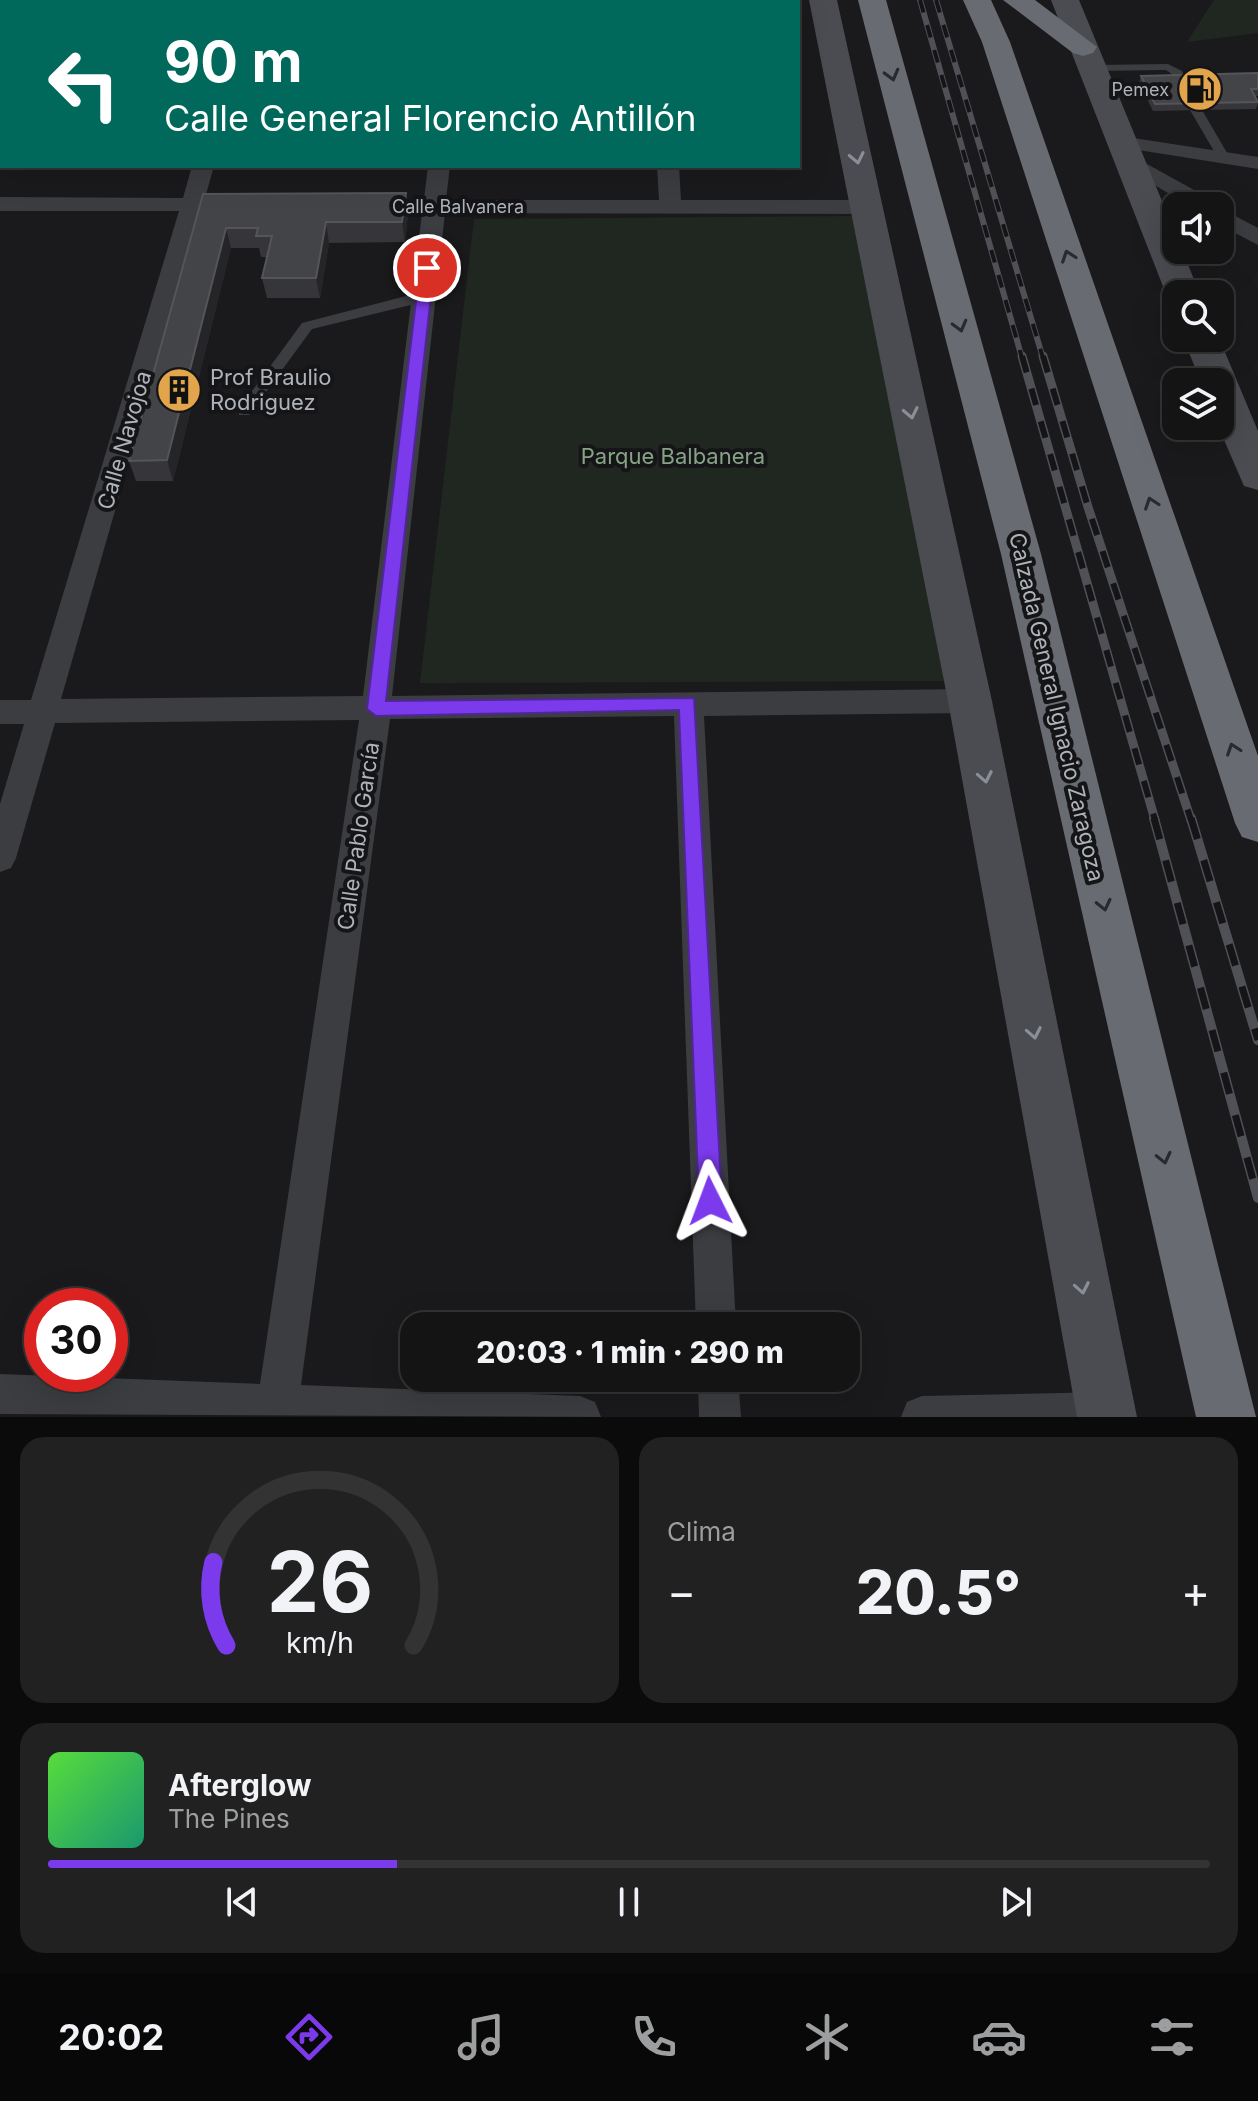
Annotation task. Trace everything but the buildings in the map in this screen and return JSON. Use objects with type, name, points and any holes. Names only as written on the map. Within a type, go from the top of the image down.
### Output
[{"type":"highway","name":"Calzada General Ignacio Zaragoza","points":[[872,0],[1021,554],[1226,1417]]},
{"type":"highway","points":[[977,0],[996,42],[1258,823]]},
{"type":"highway","points":[[1017,0],[1088,57]]},
{"type":"main road","points":[[823,0],[970,701],[1106,1414]]},
{"type":"main road","points":[[1065,0],[1177,280]]},
{"type":"main road","points":[[1234,418],[1258,477]]},
{"type":"street","points":[[1124,150],[1258,163]]},
{"type":"street","points":[[1124,150],[1186,192]]},
{"type":"street","name":"Calle Navojoa","points":[[0,858],[202,168]]},
{"type":"street","name":"Calle Pablo García","points":[[276,1410],[376,709],[439,168]]},
{"type":"street","points":[[668,168],[670,206]]},
{"type":"street","points":[[0,204],[268,206]]},
{"type":"street","name":"Calle Balvanera","points":[[344,206],[868,207]]},
{"type":"street","points":[[1234,223],[1258,238]]},
{"type":"street","points":[[0,712],[970,701]]},
{"type":"street","points":[[688,703],[715,1312]]},
{"type":"street","points":[[719,1392],[720,1417]]},
{"type":"street","points":[[0,1394],[276,1410],[580,1417]]},
{"type":"street","points":[[922,1417],[1106,1414]]},
{"type":"lane","points":[[1088,57],[1168,67],[1178,73],[1182,82]]},
{"type":"lane","points":[[1196,110],[1224,158]]},
{"type":"lane","points":[[244,412],[307,326],[423,298]]},
{"type":"green space","points":[[1214,0],[1258,0],[1258,33],[1187,42]]},
{"type":"green space","name":"Parque Balbanera","points":[[857,216],[947,681],[420,683],[474,219]]},
{"type":"railway","points":[[920,0],[1022,358]]},
{"type":"railway","points":[[936,0],[1043,358]]},
{"type":"railway","points":[[1022,356],[1155,820]]},
{"type":"railway","points":[[1043,356],[1088,507],[1191,820]]},
{"type":"railway","points":[[1154,818],[1258,1198]]},
{"type":"railway","points":[[1191,818],[1258,1040]]},
{"type":"place","name":"Pemex","points":[[1200,89]]},
{"type":"place","name":"Prof Braulio Rodriguez","points":[[179,390]]},
{"type":"route","points":[[427,268],[376,709],[688,703],[710,1201]]}]
